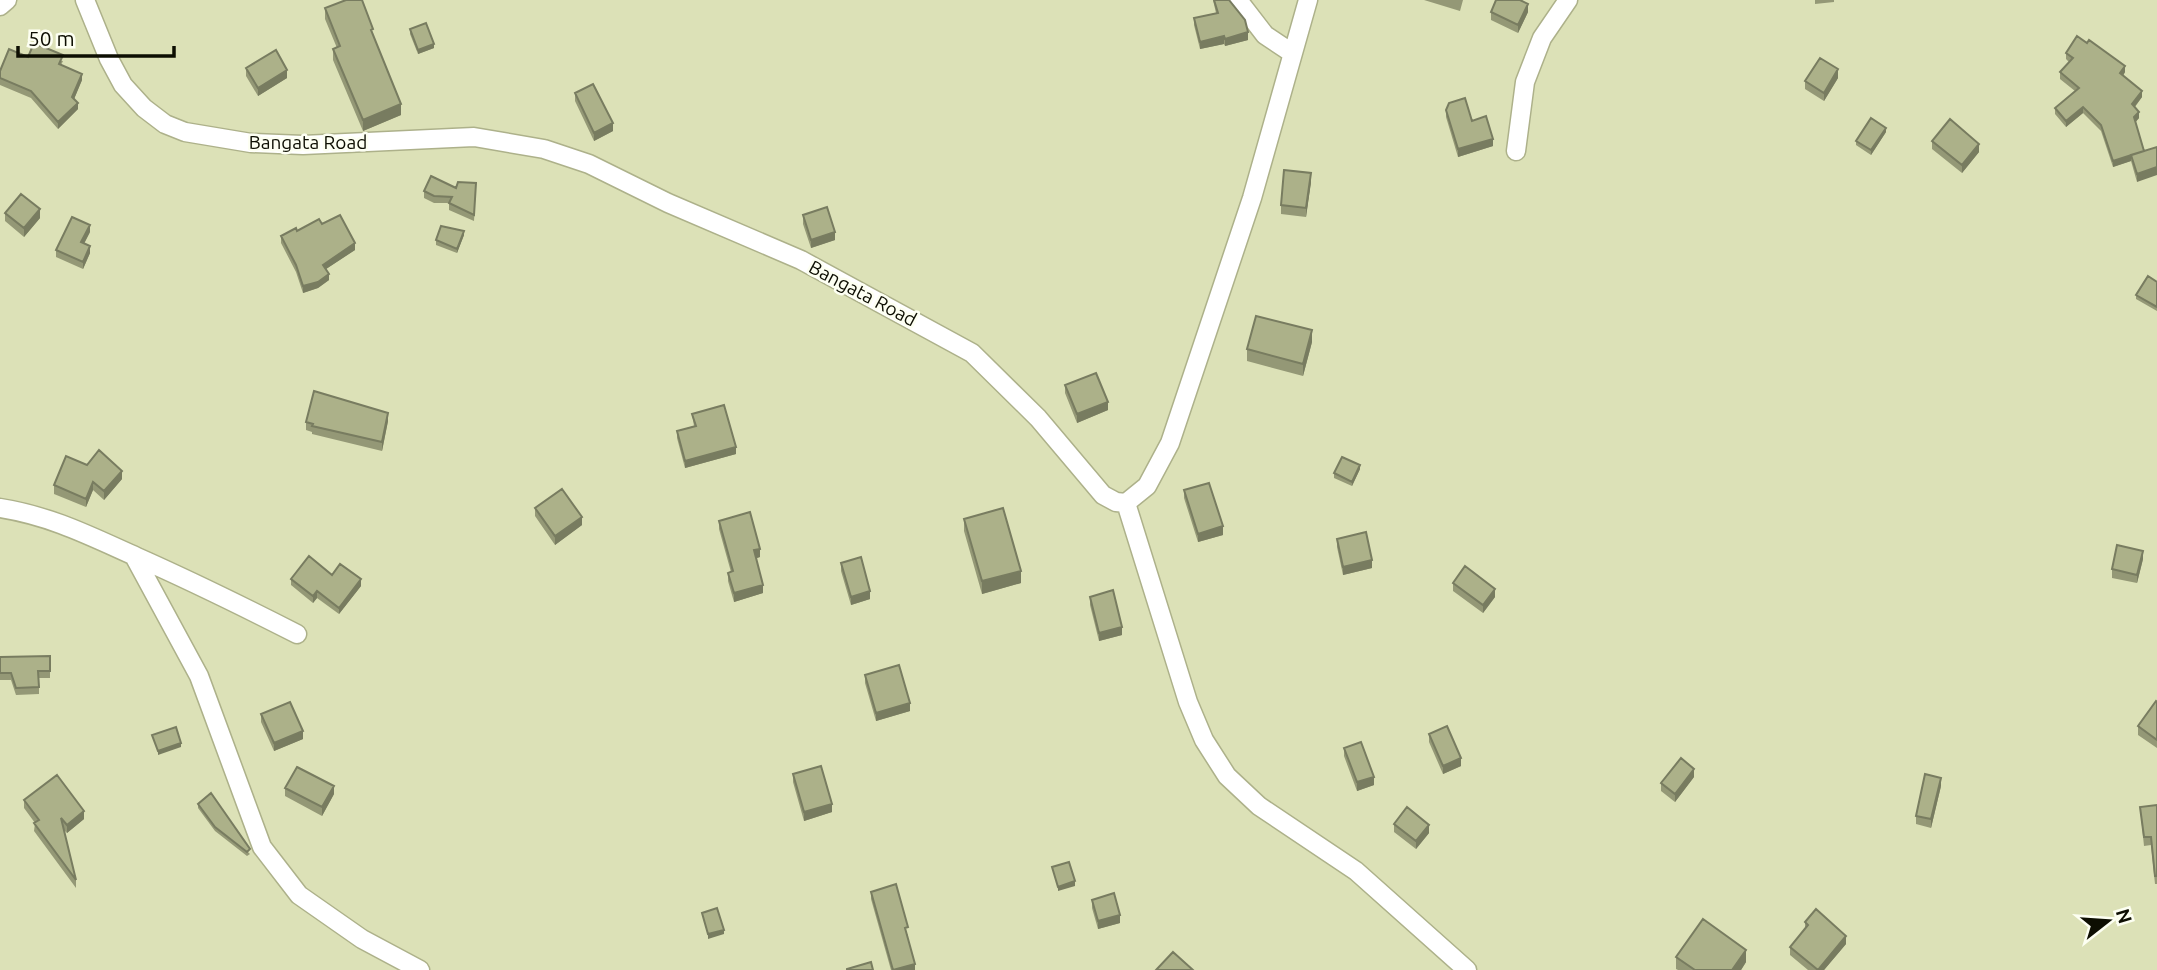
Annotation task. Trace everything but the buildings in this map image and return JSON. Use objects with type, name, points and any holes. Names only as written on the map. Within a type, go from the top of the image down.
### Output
[{"type":"street","points":[[0,6],[7,0]]},
{"type":"street","name":"Bangata Road","points":[[85,0],[109,60],[123,85],[144,108],[165,124],[184,132],[251,143],[303,145],[474,136],[544,149],[589,164],[668,203],[801,260],[972,353],[1038,418],[1103,495],[1116,502],[1126,503]]},
{"type":"street","points":[[1238,0],[1265,35],[1292,53]]},
{"type":"street","points":[[1308,0],[1252,198],[1170,443],[1147,486],[1137,497],[1126,503],[1188,702],[1204,740],[1227,776],[1259,806],[1356,870],[1467,970]]},
{"type":"street","points":[[1516,151],[1524,82],[1542,38],[1568,0]]},
{"type":"street","points":[[0,509],[29,513],[60,522],[297,634]]},
{"type":"street","points":[[134,556],[199,676],[262,847],[299,895],[362,939],[420,970]]}]
